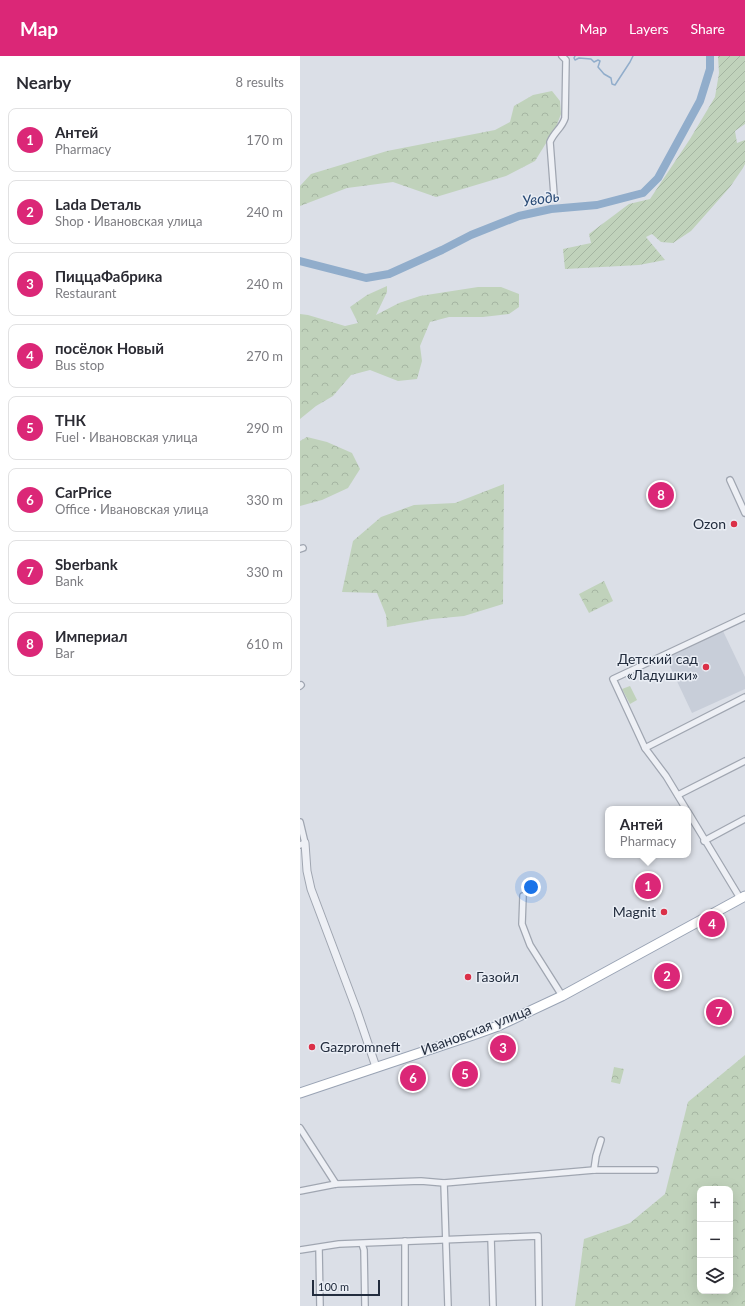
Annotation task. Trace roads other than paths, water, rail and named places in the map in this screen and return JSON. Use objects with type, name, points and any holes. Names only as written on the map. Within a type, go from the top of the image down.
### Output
[{"type":"main road","name":"Ивановская улица","points":[[300,1088],[486,1030],[551,1002],[743,897]]},
{"type":"main road","name":"Ивановская улица","points":[[300,1093],[375,1065],[472,1034],[580,985]]},
{"type":"street","points":[[554,195],[550,142],[553,134],[562,126],[565,118],[566,60],[562,56]]},
{"type":"street","points":[[730,480],[745,512]]},
{"type":"street","points":[[684,806],[645,748],[613,678],[745,617]]},
{"type":"street","points":[[645,748],[745,697]]},
{"type":"street","points":[[678,795],[745,762]]},
{"type":"street","points":[[691,817],[704,841],[743,897]]},
{"type":"street","points":[[704,841],[745,819]]},
{"type":"street","points":[[300,822],[302,844],[311,888],[357,1011],[375,1065]]},
{"type":"street","points":[[523,896],[522,924],[530,945],[561,994]]},
{"type":"street","points":[[300,1128],[336,1184]]},
{"type":"street","points":[[594,1170],[596,1156],[601,1140]]},
{"type":"street","points":[[300,1191],[336,1184],[422,1181],[444,1183],[594,1170],[654,1170]]},
{"type":"street","points":[[444,1183],[448,1306]]},
{"type":"street","points":[[300,1250],[324,1246],[405,1241],[538,1236],[539,1306]]},
{"type":"street","points":[[491,1238],[493,1306]]},
{"type":"street","points":[[405,1241],[405,1306]]},
{"type":"street","points":[[362,1244],[364,1250],[365,1306]]},
{"type":"street","points":[[319,1248],[320,1306]]},
{"type":"waterway","points":[[575,56],[575,60],[579,58],[591,59],[594,62],[598,60],[600,61],[598,67],[604,74],[611,78],[612,84],[615,85],[633,56]]},
{"type":"waterway","name":"Уводь","points":[[300,261],[366,278],[389,274],[471,235],[519,216],[551,209],[597,205],[643,193],[658,178],[700,101],[710,69],[710,56]]},
{"type":"place","name":"Империал","points":[[661,495]]},
{"type":"place","name":"Ozon","points":[[734,524]]},
{"type":"place","name":"Детский сад «Ладушки»","points":[[706,667]]},
{"type":"place","name":"Антей","points":[[648,886]]},
{"type":"place","name":"Magnit","points":[[664,912]]},
{"type":"place","name":"посёлок Новый","points":[[712,924]]},
{"type":"place","name":"Lada Dеталь","points":[[667,976]]},
{"type":"place","name":"Газойл","points":[[468,977]]},
{"type":"place","name":"Sberbank","points":[[719,1012]]},
{"type":"place","name":"Gazpromneft","points":[[312,1047]]},
{"type":"place","name":"ПиццаФабрика","points":[[503,1048]]},
{"type":"place","name":"ТНК","points":[[465,1074]]},
{"type":"place","name":"CarPrice","points":[[413,1078]]}]
